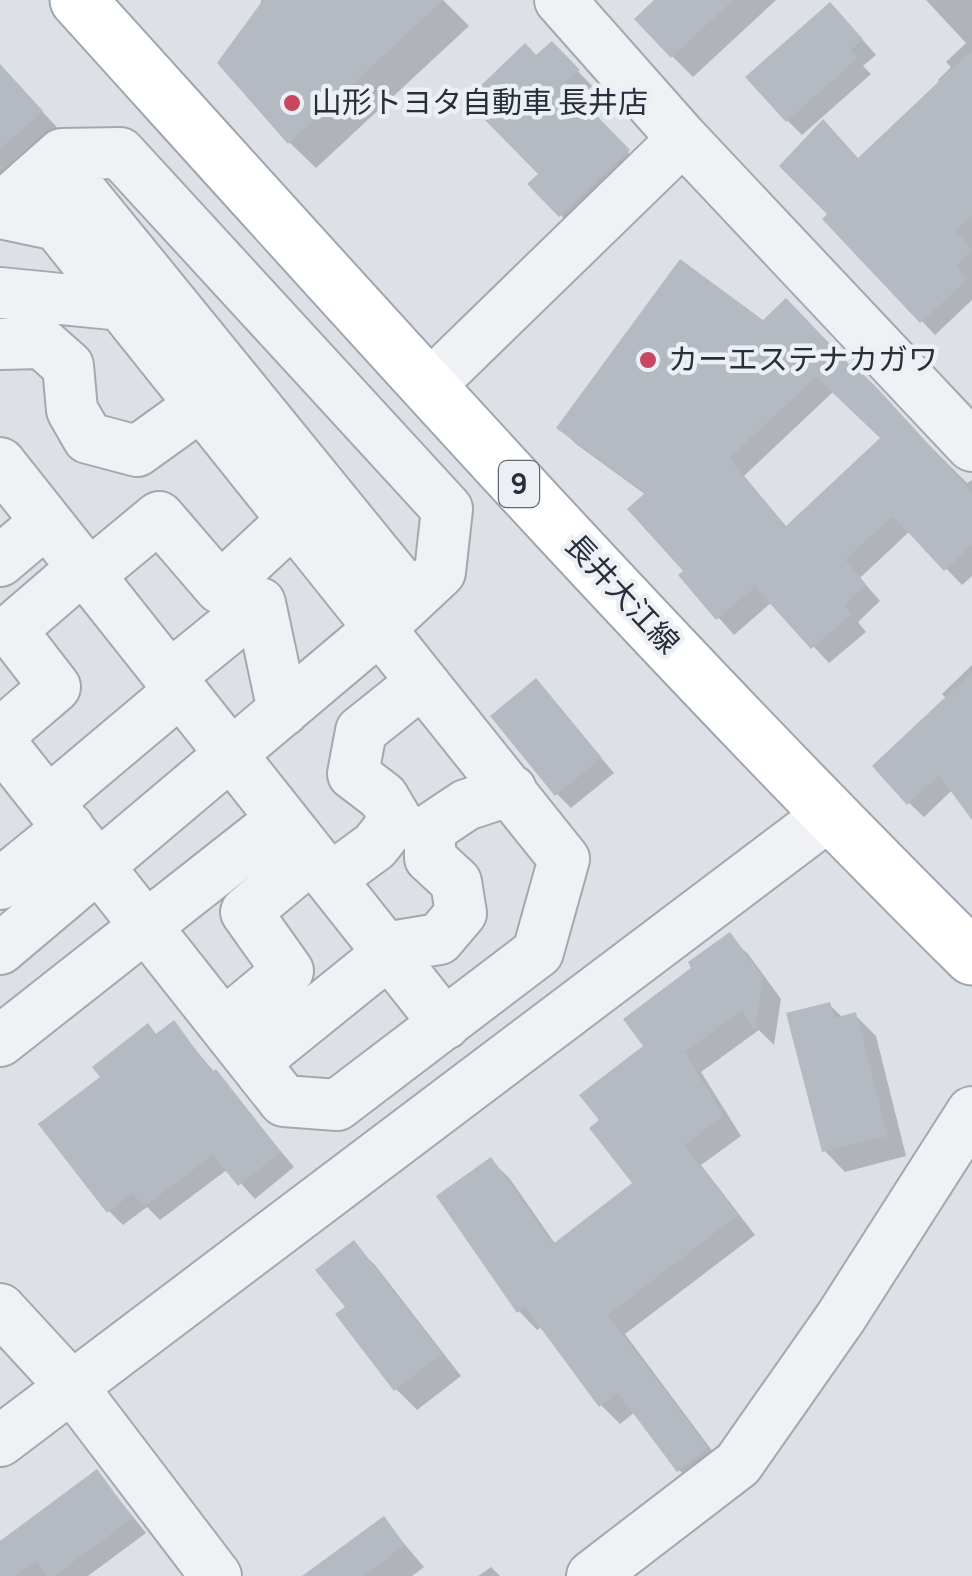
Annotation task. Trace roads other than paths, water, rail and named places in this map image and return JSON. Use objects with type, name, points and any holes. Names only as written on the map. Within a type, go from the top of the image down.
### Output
[{"type":"main road","name":"長井大江線","points":[[78,0],[428,387],[829,815],[972,958]]},
{"type":"street","points":[[575,5],[683,138],[970,438]]},
{"type":"street","points":[[428,387],[683,138]]},
{"type":"street","points":[[10,201],[62,154],[120,153],[446,509],[440,572],[231,754],[34,792]]},
{"type":"street","points":[[10,201],[80,190],[395,614],[421,683],[564,859],[538,952],[338,1105],[284,1101],[34,792]]},
{"type":"street","points":[[10,201],[57,226],[292,521],[395,614]]},
{"type":"street","points":[[0,293],[122,305]]},
{"type":"street","points":[[0,344],[42,343],[68,366],[72,410],[88,438],[136,451],[201,406]]},
{"type":"street","points":[[0,463],[445,1024]]},
{"type":"street","points":[[0,949],[55,687],[12,630],[159,517],[220,588],[292,521]]},
{"type":"street","points":[[0,562],[46,522]]},
{"type":"street","points":[[0,884],[34,792],[175,684],[260,603],[283,710]]},
{"type":"street","points":[[0,1041],[147,927],[308,852],[375,846],[396,818],[383,797],[353,774],[361,731],[421,683]]},
{"type":"street","points":[[254,1062],[387,951],[439,940],[461,913],[456,882],[430,858],[430,829],[466,805],[511,790]]},
{"type":"street","points":[[0,1440],[829,815]]},
{"type":"street","points":[[224,1024],[288,971],[246,912],[308,852]]},
{"type":"street","points":[[592,1576],[738,1464],[841,1317],[972,1112]]},
{"type":"street","points":[[0,1309],[72,1387],[216,1576]]},
{"type":"place","name":"山形トヨタ自動車 長井店","points":[[292,103]]},
{"type":"place","name":"カーエステナカガワ","points":[[648,360]]}]
